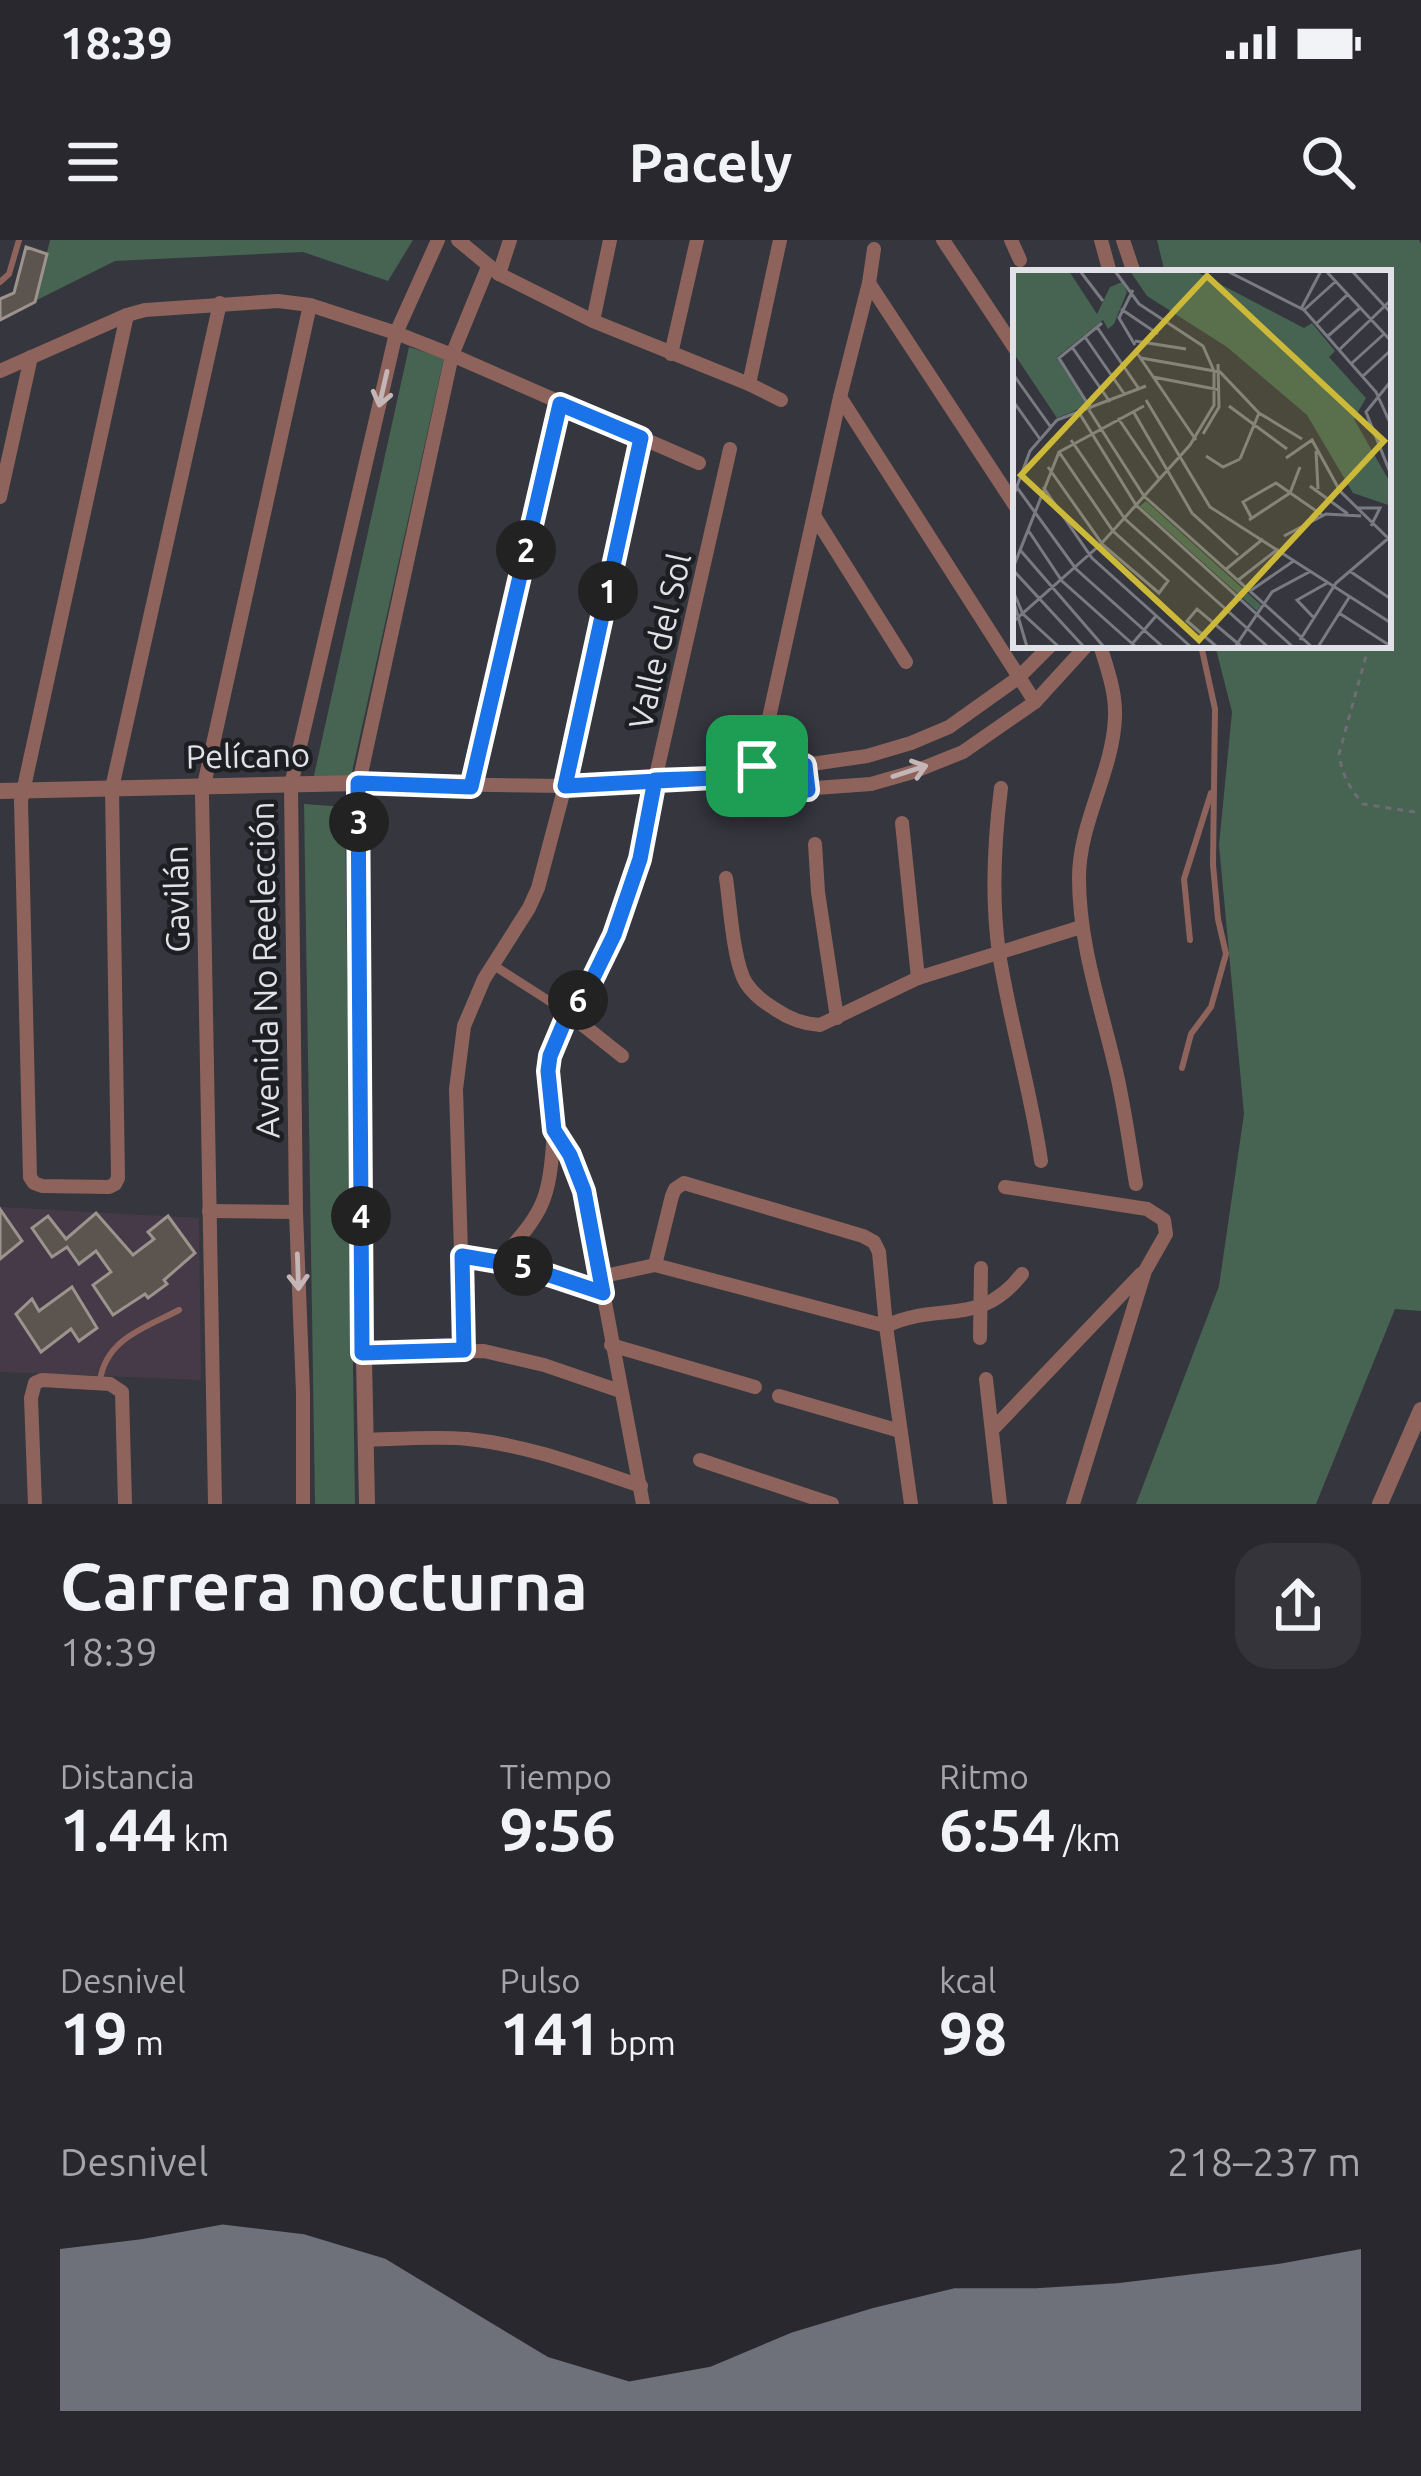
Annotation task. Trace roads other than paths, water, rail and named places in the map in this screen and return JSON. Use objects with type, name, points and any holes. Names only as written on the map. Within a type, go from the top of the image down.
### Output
[{"type":"street","name":"Avenida No Reelección","points":[[303,1504],[291,785],[396,333],[438,240]]},
{"type":"street","points":[[458,240],[494,271],[592,321],[781,400]]},
{"type":"street","points":[[367,1504],[358,783],[452,355],[509,240]]},
{"type":"street","points":[[592,321],[610,240]]},
{"type":"street","points":[[671,354],[697,240]]},
{"type":"street","points":[[749,384],[780,240]]},
{"type":"street","points":[[943,240],[1013,345]]},
{"type":"street","points":[[1011,240],[1020,260]]},
{"type":"street","points":[[1101,240],[1109,270]]},
{"type":"street","points":[[1123,240],[1133,270]]},
{"type":"street","points":[[753,790],[874,249]]},
{"type":"street","points":[[869,283],[1013,502]]},
{"type":"street","points":[[0,371],[146,310],[278,301],[310,305],[452,355],[699,464]]},
{"type":"street","points":[[127,315],[22,791],[30,1177],[42,1186],[109,1187],[118,1178],[112,788],[220,304]]},
{"type":"street","name":"Gavilán","points":[[214,1504],[203,786],[310,305]]},
{"type":"street","points":[[0,496],[31,357]]},
{"type":"street","points":[[840,397],[1035,702]]},
{"type":"street","points":[[471,787],[560,404]]},
{"type":"street","points":[[464,1350],[458,1056],[474,1000],[538,888],[641,438]]},
{"type":"street","name":"Valle del Sol","points":[[644,1504],[584,1191],[554,1130],[550,1056],[568,1013],[593,978],[614,935],[640,859],[730,448]]},
{"type":"street","points":[[815,517],[906,662]]},
{"type":"street","name":"Pelícano","points":[[0,791],[358,783],[565,786],[713,778],[757,766],[867,756],[911,743],[950,727],[1018,678],[1048,648]]},
{"type":"street","name":"Pelícano","points":[[713,778],[753,790],[808,790],[871,784],[913,772],[963,752],[1035,702],[1084,648]]},
{"type":"street","points":[[1101,648],[1115,711],[1108,760],[1079,872],[1081,927],[1117,1077],[1136,1184]]},
{"type":"street","points":[[950,727],[963,752]]},
{"type":"street","points":[[867,756],[871,784]]},
{"type":"street","points":[[805,765],[808,790]]},
{"type":"street","points":[[1001,788],[993,850],[999,953],[1041,1161]]},
{"type":"street","points":[[902,824],[918,978]]},
{"type":"street","points":[[815,844],[837,1018]]},
{"type":"street","points":[[726,878],[746,982],[768,1005],[806,1024],[820,1025],[918,978],[1081,927]]},
{"type":"street","points":[[493,965],[568,1013],[622,1056]]},
{"type":"street","points":[[500,1260],[538,1214],[550,1179],[554,1130]]},
{"type":"street","points":[[550,1179],[579,1176]]},
{"type":"street","points":[[655,1265],[672,1196],[684,1183],[874,1242],[911,1504]]},
{"type":"street","points":[[992,1430],[1145,1271],[1166,1234],[1158,1214],[1147,1209],[1005,1187]]},
{"type":"street","points":[[209,1211],[296,1211]]},
{"type":"street","points":[[462,1256],[500,1260],[602,1285],[655,1265],[886,1326],[915,1316],[979,1308],[1001,1298],[1022,1274]]},
{"type":"street","points":[[980,1268],[980,1338]]},
{"type":"street","points":[[1073,1504],[1145,1271]]},
{"type":"street","points":[[611,1345],[755,1387]]},
{"type":"street","points":[[362,1353],[464,1350],[502,1354],[620,1391]]},
{"type":"street","points":[[986,1379],[1000,1504]]},
{"type":"street","points":[[34,1504],[32,1398],[35,1383],[42,1380],[119,1388],[124,1396],[125,1504]]},
{"type":"street","points":[[779,1396],[900,1431]]},
{"type":"street","points":[[1379,1504],[1421,1411]]},
{"type":"street","points":[[365,1439],[490,1442],[640,1486]]},
{"type":"street","points":[[700,1460],[832,1504]]},
{"type":"street","points":[[776,1504],[781,1488]]},
{"type":"lane","points":[[0,282],[10,274],[19,240]]},
{"type":"lane","points":[[1182,1068],[1191,1034],[1211,1007],[1226,954],[1213,865],[1215,709],[1202,648]]},
{"type":"lane","points":[[1190,940],[1184,879],[1214,784]]},
{"type":"lane","points":[[100,1384],[105,1358],[114,1346],[179,1310]]}]
